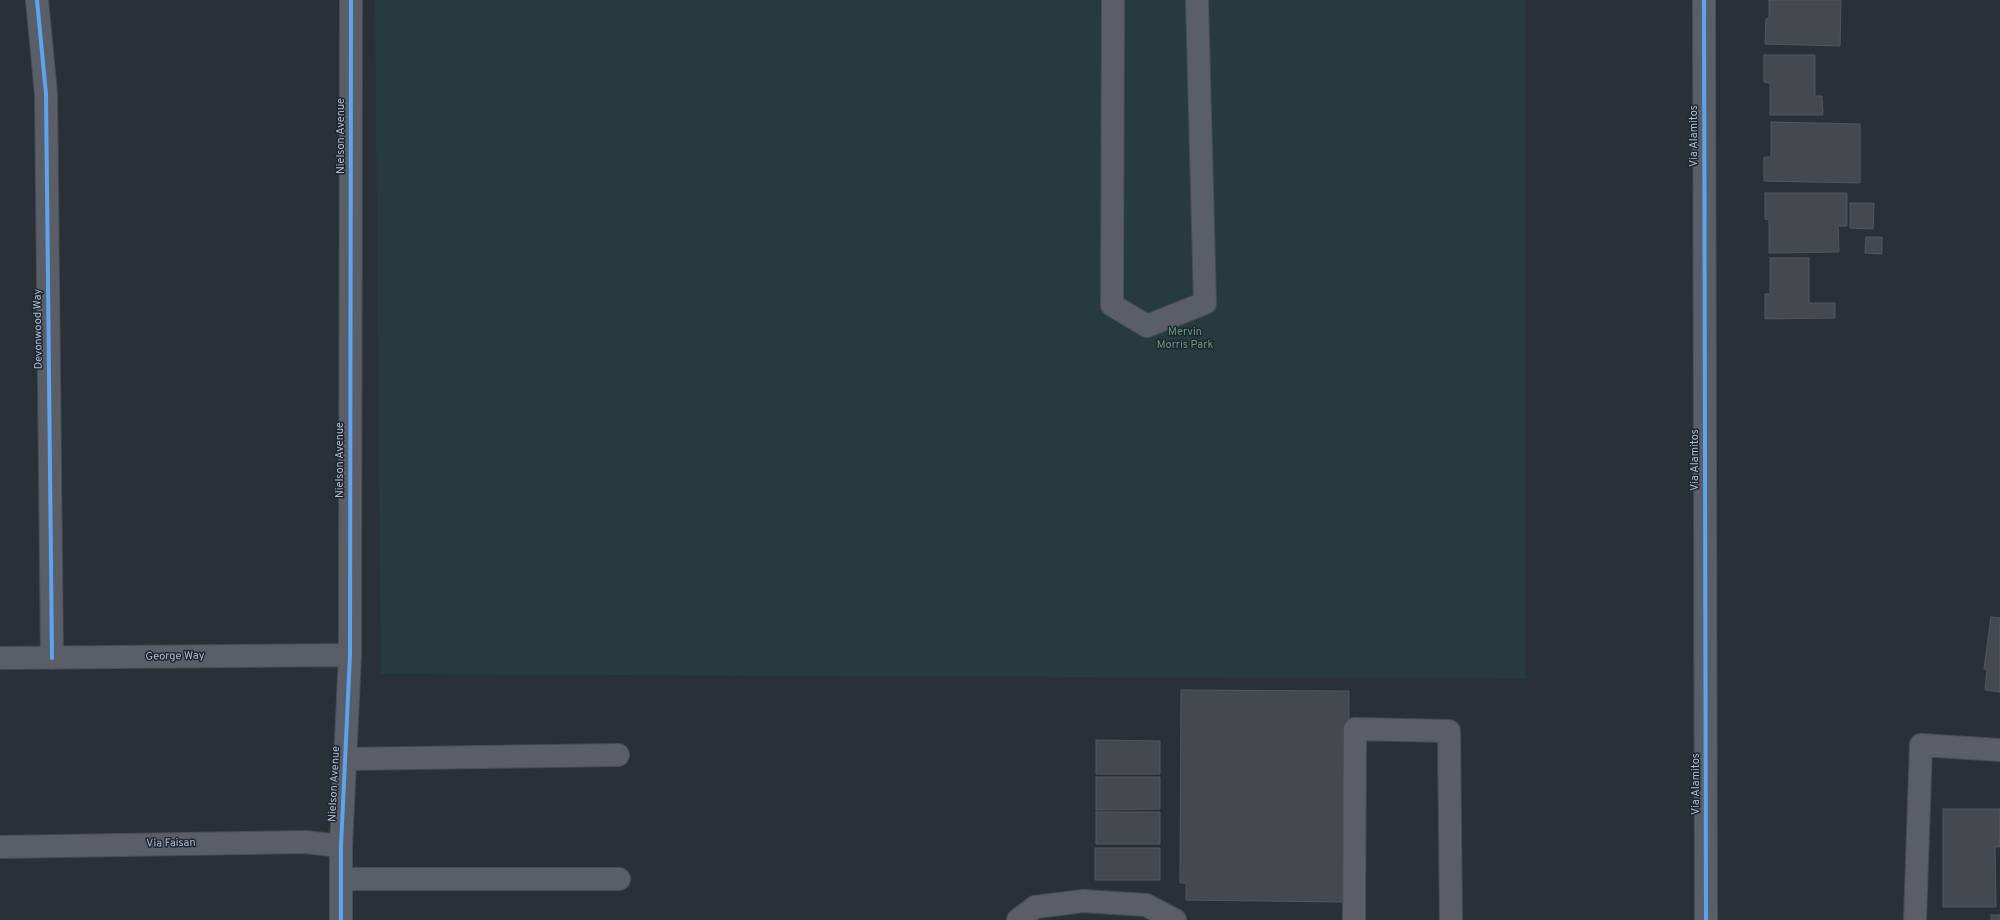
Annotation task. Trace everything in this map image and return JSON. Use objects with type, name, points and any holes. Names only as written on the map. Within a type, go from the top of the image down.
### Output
[{"type":"street","name":"Devonwood Way","points":[[37,0],[46,94],[52,658]]},
{"type":"street","name":"Nielson Avenue","points":[[340,920],[341,846],[350,655],[351,0]]},
{"type":"street","points":[[1113,0],[1112,305],[1147,326],[1205,303],[1198,0]]},
{"type":"street","name":"Via Alamitos","points":[[1704,0],[1706,920]]},
{"type":"street","name":"George Way","points":[[0,658],[350,655]]},
{"type":"street","points":[[1354,920],[1355,729],[1449,731],[1451,920]]},
{"type":"street","points":[[1915,920],[1921,745],[2000,750]]},
{"type":"street","points":[[346,759],[618,755]]},
{"type":"street","name":"Via Faisan","points":[[0,847],[305,842],[341,846]]},
{"type":"street","points":[[341,879],[620,879]]},
{"type":"street","points":[[1018,920],[1035,907],[1083,901],[1146,905],[1174,920]]},
{"type":"green space","name":"Mervin Morris Park","points":[[375,0],[1525,0],[1525,679],[381,674]]},
{"type":"building","points":[[1769,0],[1841,0],[1840,46],[1765,44],[1766,19],[1769,18]]},
{"type":"building","points":[[1764,55],[1815,55],[1815,96],[1822,96],[1823,115],[1770,115],[1770,83],[1764,82]]},
{"type":"building","points":[[1771,122],[1860,124],[1860,183],[1764,181],[1764,157],[1771,157]]},
{"type":"building","points":[[1765,193],[1847,193],[1847,226],[1838,226],[1839,252],[1769,253],[1769,220],[1765,219]]},
{"type":"building","points":[[1850,203],[1874,203],[1873,229],[1850,228]]},
{"type":"building","points":[[1866,237],[1882,237],[1882,254],[1865,253]]},
{"type":"building","points":[[1770,258],[1809,258],[1809,303],[1835,303],[1835,318],[1765,319],[1765,294],[1770,294]]},
{"type":"building","points":[[1991,617],[2000,618],[2000,692],[1985,690],[1987,669],[1984,669]]},
{"type":"building","points":[[1181,690],[1349,691],[1348,885],[1343,885],[1343,902],[1186,900],[1186,883],[1180,883]]},
{"type":"building","points":[[1096,740],[1160,741],[1160,774],[1096,774]]},
{"type":"building","points":[[1096,777],[1160,777],[1160,809],[1096,810]]},
{"type":"building","points":[[1943,809],[2000,809],[2000,847],[1995,847],[1996,907],[1943,907]]},
{"type":"building","points":[[1096,812],[1160,812],[1160,844],[1096,844]]},
{"type":"building","points":[[1095,848],[1160,848],[1160,880],[1095,880]]},
{"type":"building","points":[[1991,915],[2000,915],[2000,920],[1991,920]]},
{"type":"cycle path","points":[[37,0],[46,94],[52,658]]},
{"type":"cycle path","points":[[341,920],[341,846],[350,655],[351,0]]},
{"type":"cycle path","points":[[1704,0],[1706,920]]}]
